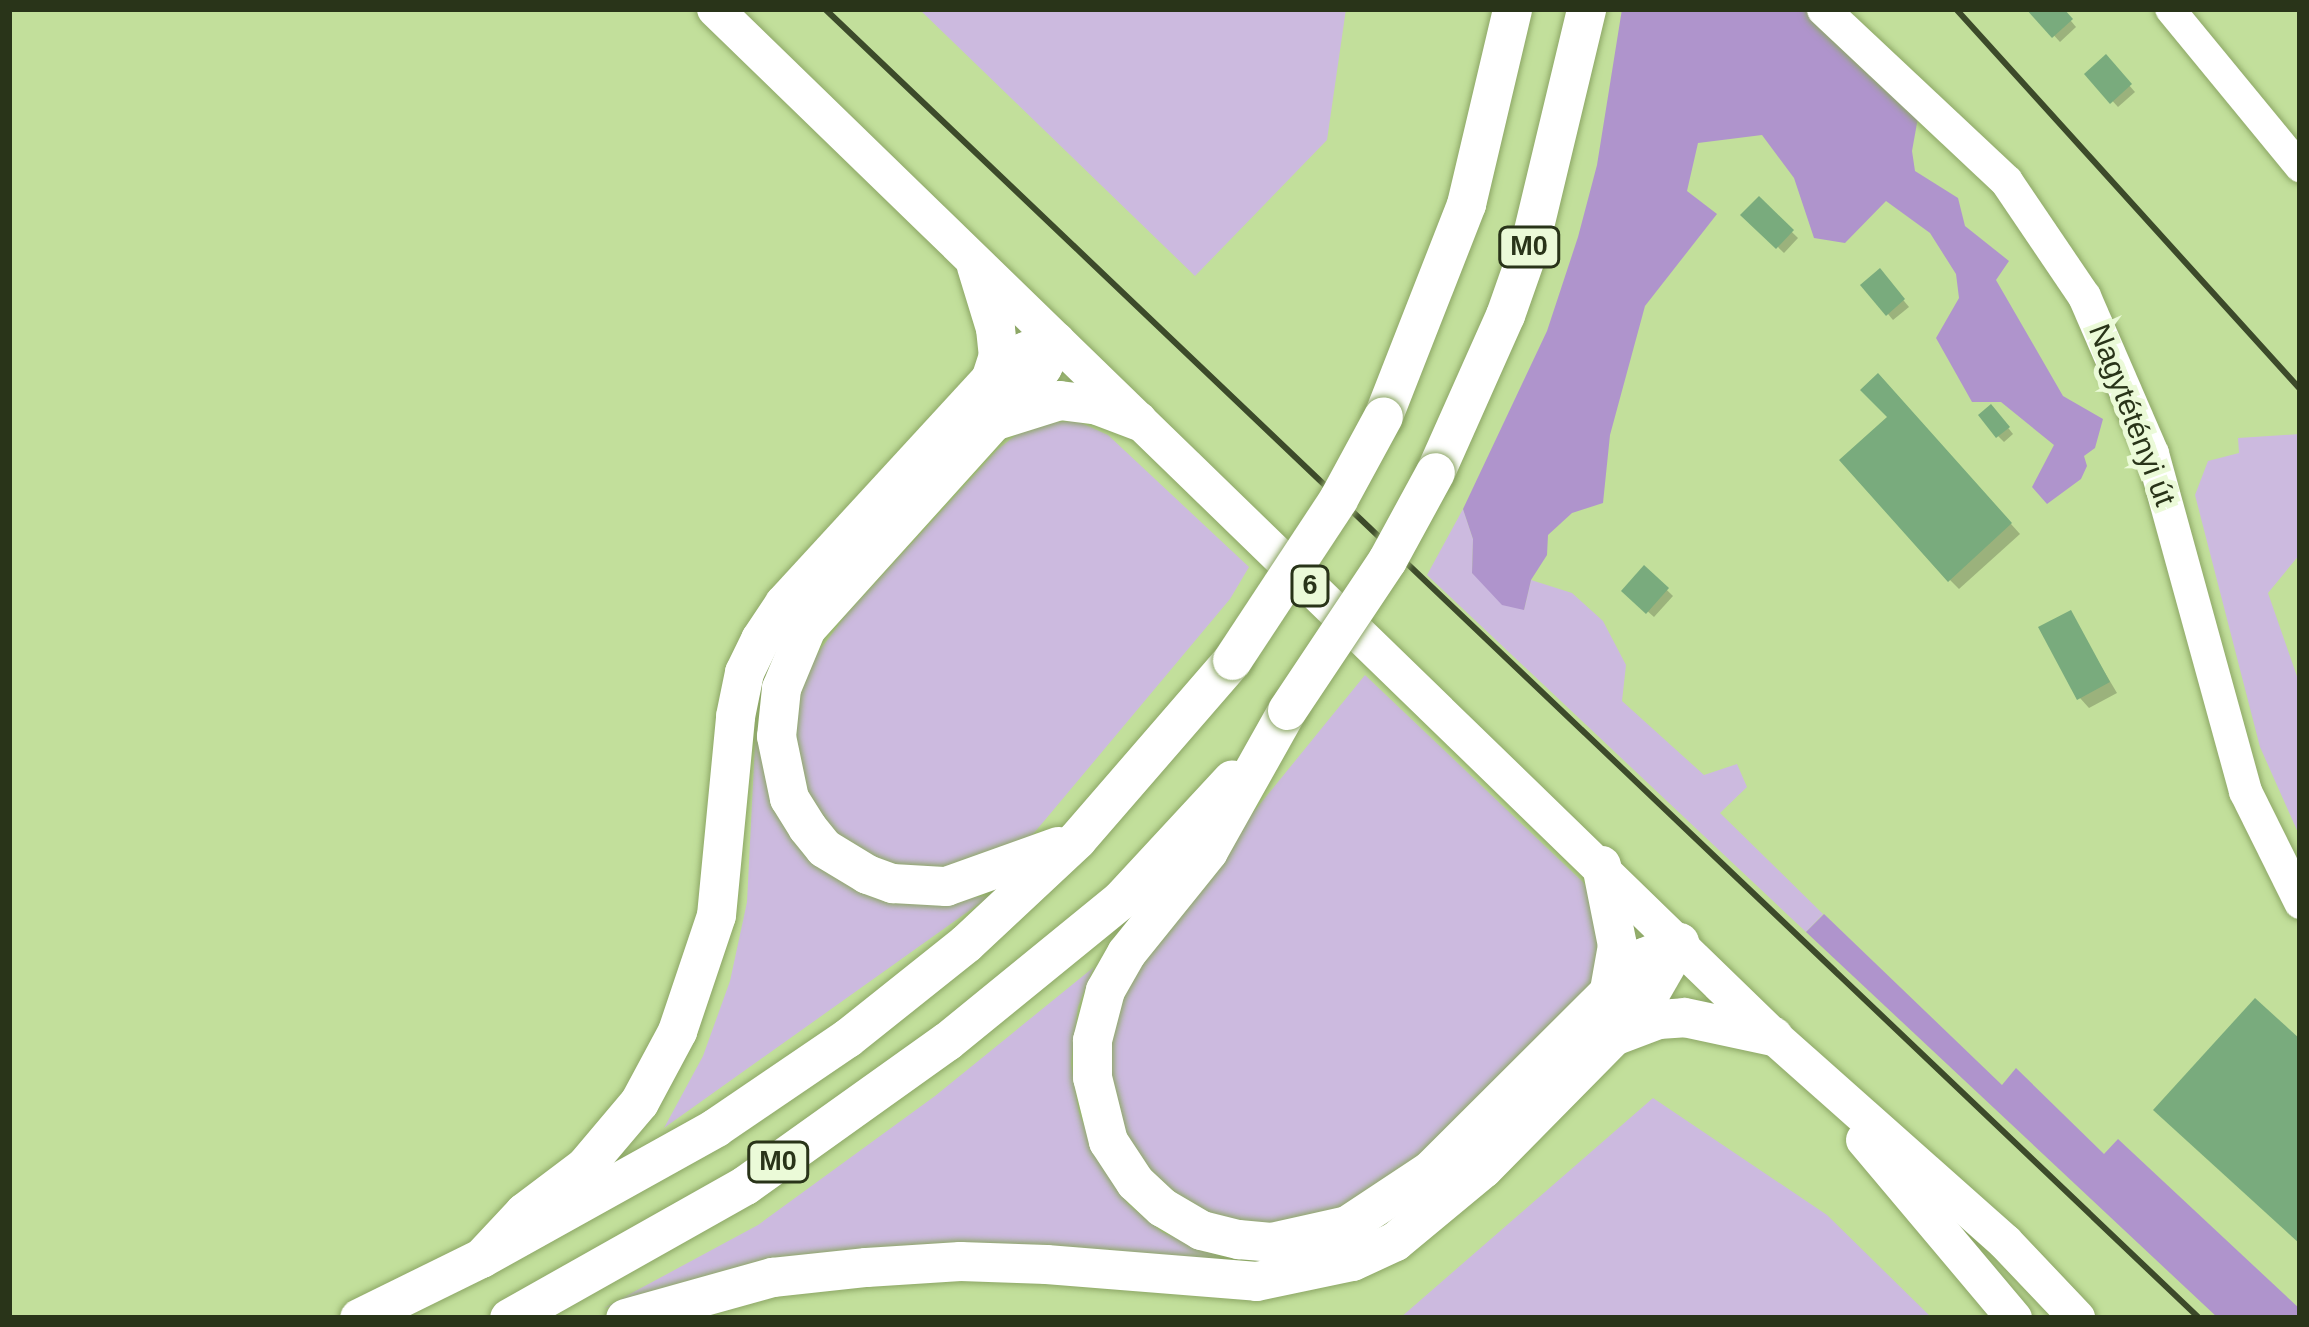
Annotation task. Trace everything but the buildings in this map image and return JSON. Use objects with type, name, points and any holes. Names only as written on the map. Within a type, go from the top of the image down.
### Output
[{"type":"highway","name":"M0","points":[[359,1318],[481,1258],[716,1127],[847,1038],[966,943],[1078,839],[1232,660],[1318,532],[1383,416],[1466,204],[1512,9]]},
{"type":"highway","name":"M0","points":[[509,1318],[745,1185],[946,1041],[1121,899],[1245,765],[1387,560],[1435,472],[1505,315],[1529,247],[1586,9]]},
{"type":"highway","points":[[976,266],[995,328],[998,355],[990,379]]},
{"type":"highway","points":[[481,1258],[524,1213],[584,1167],[639,1102],[676,1031],[716,915],[735,716],[744,672],[760,639],[784,603],[990,379],[1025,351],[1055,341]]},
{"type":"highway","points":[[1055,341],[1042,367],[806,628],[781,688],[780,768],[789,798],[824,848],[892,884],[946,886],[1078,839]]},
{"type":"highway","points":[[991,422],[1059,400],[1097,405],[1137,420]]},
{"type":"highway","points":[[1287,710],[1208,851],[1126,953],[1105,990],[1096,1024],[1092,1077],[1108,1142],[1135,1182],[1162,1207],[1201,1229],[1238,1239],[1271,1242],[1347,1225],[1430,1170],[1644,957],[1678,942]]},
{"type":"highway","points":[[1601,865],[1617,945],[1609,990]]},
{"type":"highway","points":[[625,1318],[772,1277],[866,1267],[960,1261],[1046,1264],[1217,1281],[1310,1274],[1395,1241],[1433,1214],[1613,1036],[1648,994],[1678,942]]},
{"type":"highway","points":[[1613,1036],[1658,1019],[1684,1017],[1783,1045]]},
{"type":"main road","name":"6","points":[[715,9],[1783,1045],[2005,1242],[2078,1318]]},
{"type":"main road","name":"Nagytétényi út","points":[[1823,9],[2006,181],[2071,273],[2152,453],[2245,791],[2300,902]]},
{"type":"main road","name":"6","points":[[1783,1045],[2014,1318]]},
{"type":"main road","points":[[2005,1242],[2087,1296],[2109,1318]]},
{"type":"street","points":[[2170,9],[2300,167]]},
{"type":"shaded area","points":[[919,9],[1346,9],[1327,140],[1195,276]]},
{"type":"shaded area","points":[[1622,9],[1809,9],[1919,112],[1912,151],[1915,171],[1958,198],[1965,226],[2009,261],[1996,280],[2063,396],[2103,419],[2095,448],[2084,456],[2087,466],[2081,479],[2047,504],[2032,487],[2054,445],[2001,402],[1972,402],[1936,338],[1959,298],[1956,274],[1930,233],[1886,201],[1845,243],[1814,238],[1794,178],[1762,135],[1698,143],[1687,191],[1717,214],[1645,306],[1610,435],[1603,503],[1572,513],[1548,535],[1547,555],[1531,580],[1524,610],[1502,605],[1472,573],[1473,539],[1463,509],[1547,331],[1578,237],[1597,165]]},
{"type":"shaded area","points":[[1077,421],[1108,435],[1249,567],[1230,599],[1014,857],[917,871],[869,859],[833,832],[806,797],[793,757],[793,705],[809,665],[845,616],[997,450],[1031,423]]},
{"type":"shaded area","points":[[2300,434],[2300,554],[2268,593],[2300,685],[2300,837],[2260,747],[2195,495],[2208,461],[2239,453],[2238,438]]},
{"type":"shaded area","points":[[1463,509],[1473,539],[1472,573],[1524,610],[1531,580],[1572,593],[1603,621],[1626,665],[1622,701],[1704,775],[1737,764],[1747,787],[1720,813],[1823,914],[1806,932],[1427,575]]},
{"type":"shaded area","points":[[1365,675],[1583,882],[1604,919],[1591,988],[1398,1176],[1351,1207],[1251,1227],[1191,1212],[1152,1177],[1119,1125],[1102,1065],[1119,986],[1147,943]]},
{"type":"shaded area","points":[[756,723],[768,779],[898,902],[990,896],[664,1128],[703,1056],[730,981],[747,902]]},
{"type":"shaded area","points":[[1824,914],[2002,1085],[2016,1068],[2104,1154],[2118,1139],[2300,1309],[2300,1318],[2218,1318],[1806,932]]},
{"type":"shaded area","points":[[1094,967],[1078,1007],[1071,1063],[1079,1113],[1099,1160],[1128,1204],[1162,1232],[1238,1264],[718,1274],[604,1308],[758,1225],[935,1096]]},
{"type":"shaded area","points":[[1653,1098],[1827,1215],[1932,1318],[1400,1318]]},
{"type":"railway","points":[[825,9],[2199,1318]]},
{"type":"railway","points":[[1956,9],[2300,389]]}]
